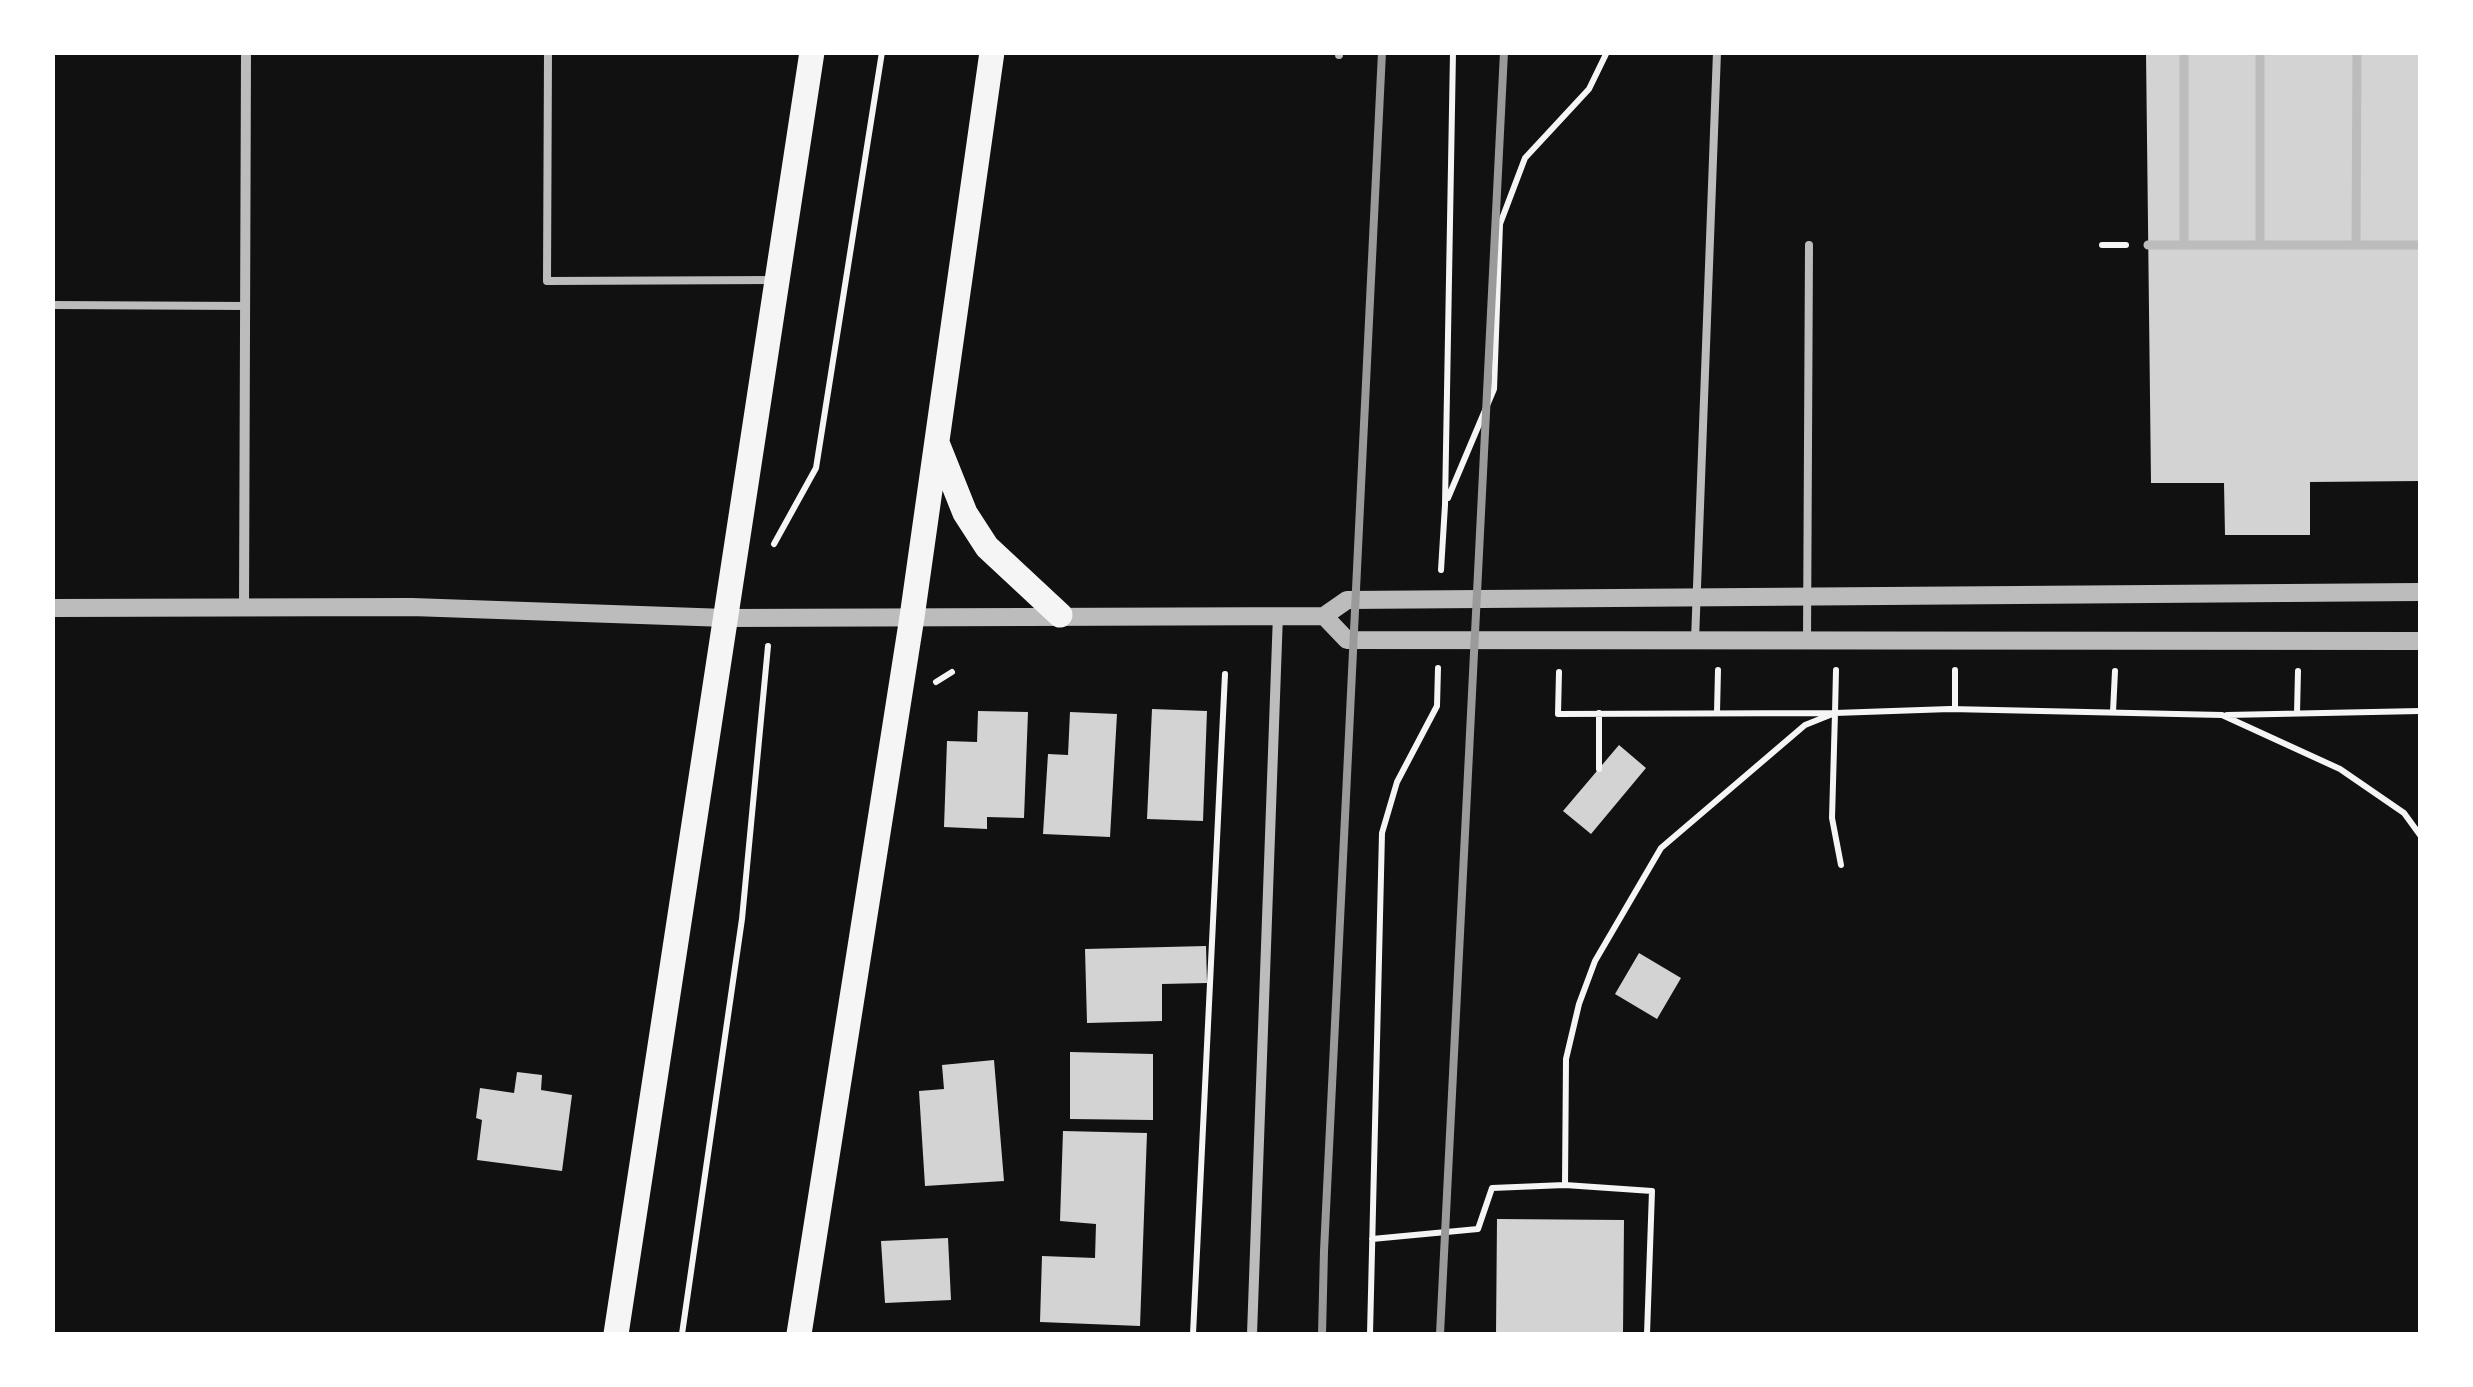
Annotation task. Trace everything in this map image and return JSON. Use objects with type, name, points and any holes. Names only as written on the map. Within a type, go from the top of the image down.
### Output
[{"type":"main road","points":[[616,1334],[812,52]]},
{"type":"main road","points":[[799,1334],[912,617],[992,52]]},
{"type":"main road","points":[[937,443],[965,513],[987,546],[1060,615]]},
{"type":"street","points":[[244,609],[246,52]]},
{"type":"street","points":[[2184,52],[2184,246]]},
{"type":"street","points":[[2260,52],[2260,245]]},
{"type":"street","points":[[2356,52],[2356,245]]},
{"type":"street","points":[[2148,246],[2420,244]]},
{"type":"street","points":[[52,608],[412,607],[726,618],[1324,616],[1347,600],[2420,592]]},
{"type":"street","points":[[1252,1334],[1278,614]]},
{"type":"street","points":[[1324,616],[1347,640],[2420,640]]},
{"type":"lane","points":[[548,52],[547,280],[778,280]]},
{"type":"lane","points":[[1695,640],[1717,52]]},
{"type":"lane","points":[[1808,640],[1809,245]]},
{"type":"lane","points":[[52,306],[246,306]]},
{"type":"path","points":[[772,547],[816,468],[882,52]]},
{"type":"path","points":[[1440,600],[1454,52]]},
{"type":"path","points":[[1445,505],[1494,389],[1500,224],[1525,158],[1589,89],[1607,52]]},
{"type":"path","points":[[682,1334],[742,919],[768,672],[769,616]]},
{"type":"path","points":[[1370,1334],[1382,833],[1397,782],[1437,706],[1439,638]]},
{"type":"path","points":[[1836,669],[1832,818],[1841,865]]},
{"type":"path","points":[[1717,712],[1718,670]]},
{"type":"path","points":[[2114,712],[2115,670]]},
{"type":"path","points":[[2297,713],[2298,670]]},
{"type":"path","points":[[1559,672],[1558,714],[1950,709],[2222,715],[2420,711]]},
{"type":"path","points":[[1193,1334],[1225,674]]},
{"type":"path","points":[[1599,713],[1599,768]]},
{"type":"path","points":[[1565,1185],[1566,1059],[1594,961],[1661,848],[1805,725],[1835,713]]},
{"type":"path","points":[[2222,715],[2340,768],[2404,813],[2420,835]]},
{"type":"path","points":[[1372,1239],[1478,1229],[1492,1188],[1565,1185],[1652,1191],[1647,1334]]},
{"type":"building","points":[[2146,52],[2420,52],[2420,481],[2310,482],[2310,535],[2225,535],[2224,483],[2151,483]]},
{"type":"building","points":[[1152,709],[1207,711],[1203,821],[1147,819]]},
{"type":"building","points":[[978,711],[1028,712],[1024,818],[987,817],[987,829],[944,827],[947,741],[977,742]]},
{"type":"building","points":[[1070,712],[1117,714],[1110,837],[1043,834],[1048,754],[1068,755]]},
{"type":"building","points":[[1619,745],[1646,768],[1591,834],[1563,811]]},
{"type":"building","points":[[1206,946],[1207,983],[1162,984],[1162,1021],[1087,1023],[1085,949]]},
{"type":"building","points":[[1639,953],[1681,978],[1657,1019],[1615,994]]},
{"type":"building","points":[[1070,1052],[1153,1054],[1153,1120],[1070,1119]]},
{"type":"building","points":[[994,1060],[1004,1181],[925,1186],[919,1091],[944,1089],[942,1065]]},
{"type":"building","points":[[517,1072],[542,1075],[541,1090],[572,1095],[562,1171],[477,1160],[482,1120],[476,1118],[480,1088],[514,1093]]},
{"type":"building","points":[[1063,1131],[1147,1133],[1140,1326],[1040,1322],[1042,1256],[1095,1258],[1096,1224],[1060,1221]]},
{"type":"building","points":[[1497,1219],[1624,1220],[1623,1334],[1496,1334]]},
{"type":"building","points":[[948,1238],[951,1300],[885,1303],[881,1241]]},
{"type":"railway","points":[[1322,1334],[1382,52]]},
{"type":"railway","points":[[1440,1334],[1504,52]]}]
